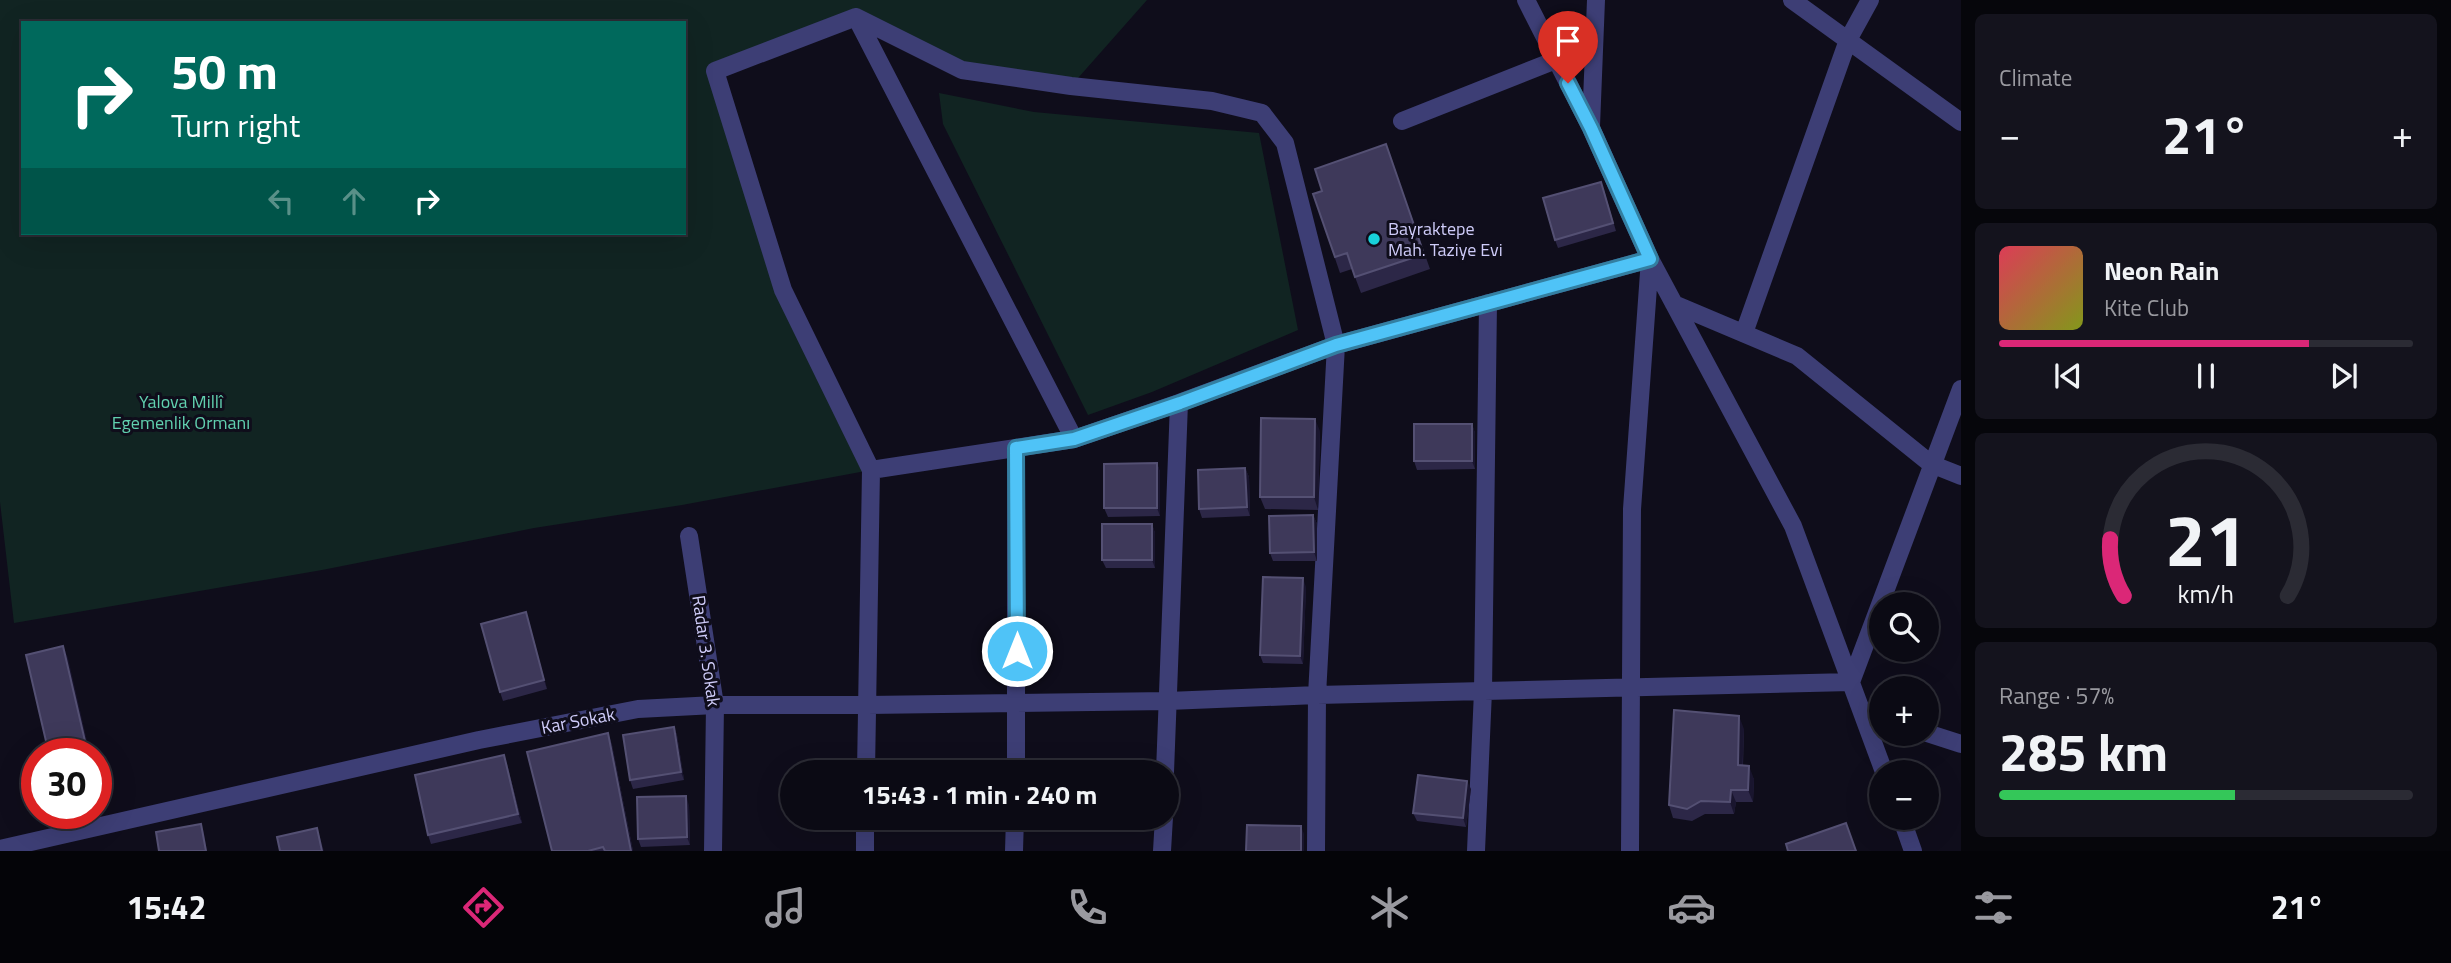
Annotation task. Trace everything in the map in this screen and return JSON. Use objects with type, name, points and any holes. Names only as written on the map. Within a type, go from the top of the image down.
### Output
[{"type":"street","points":[[1526,0],[1591,128],[1650,259],[1793,526],[1880,760]]},
{"type":"street","points":[[1591,128],[1596,0]]},
{"type":"street","points":[[1792,0],[1961,122]]},
{"type":"street","points":[[1744,333],[1848,40],[1870,0]]},
{"type":"street","points":[[856,17],[1074,439]]},
{"type":"street","points":[[866,760],[871,470],[783,290],[715,71],[856,17],[962,71],[1212,101],[1262,113],[1285,143],[1336,345],[1317,695],[1317,851]]},
{"type":"street","points":[[1402,121],[1556,60]]},
{"type":"street","points":[[871,470],[1074,439],[1336,345],[1650,259]]},
{"type":"street","points":[[1630,851],[1632,509],[1650,259]]},
{"type":"street","points":[[1476,851],[1483,691],[1488,303]]},
{"type":"street","points":[[1674,304],[1797,356],[1931,464],[1961,476]]},
{"type":"street","points":[[1851,682],[1961,389]]},
{"type":"street","points":[[1166,760],[1180,403]]},
{"type":"street","points":[[1016,448],[1016,760]]},
{"type":"street","name":"Radar 3. Sokak","points":[[689,536],[715,705],[713,851]]},
{"type":"street","name":"Kar Sokak","points":[[0,849],[479,740],[638,709],[715,705],[1168,701],[1851,682]]},
{"type":"street","points":[[1862,712],[1869,715]]},
{"type":"street","points":[[1939,737],[1961,744]]},
{"type":"street","points":[[865,830],[865,851]]},
{"type":"street","points":[[1014,851],[1015,830]]},
{"type":"street","points":[[1162,851],[1163,830]]},
{"type":"street","points":[[1905,830],[1913,851]]},
{"type":"green space","name":"Yalova Millî Egemenlik Ormanı","points":[[0,0],[1147,0],[1071,86],[962,70],[856,17],[715,71],[783,290],[871,470],[682,505],[534,528],[322,570],[14,623],[0,502]]},
{"type":"green space","points":[[939,93],[1034,112],[1259,133],[1298,330],[1152,392],[1088,415],[943,124]]},
{"type":"building","name":"Bayraktepe Mah. Taziye Evi","points":[[1386,144],[1424,254],[1355,277],[1347,253],[1335,257],[1313,194],[1322,191],[1315,169]]},
{"type":"building","points":[[1601,182],[1613,223],[1555,240],[1543,198]]},
{"type":"building","points":[[1261,418],[1315,419],[1314,497],[1260,497]]},
{"type":"building","points":[[1414,424],[1472,424],[1472,461],[1414,461]]},
{"type":"building","points":[[1157,463],[1157,508],[1104,508],[1104,464]]},
{"type":"building","points":[[1245,468],[1247,507],[1199,509],[1198,470]]},
{"type":"building","points":[[1313,515],[1314,552],[1270,553],[1269,516]]},
{"type":"building","points":[[1102,524],[1152,524],[1152,560],[1102,560]]},
{"type":"building","points":[[1263,577],[1303,578],[1300,656],[1260,655]]},
{"type":"building","points":[[526,612],[544,680],[500,692],[481,624]]},
{"type":"building","points":[[63,646],[84,738],[45,738],[26,655]]},
{"type":"building","points":[[1674,710],[1739,716],[1738,765],[1749,766],[1748,790],[1731,790],[1730,802],[1701,801],[1687,809],[1669,805]]},
{"type":"building","points":[[674,727],[681,772],[630,780],[623,735]]},
{"type":"building","points":[[608,733],[631,851],[605,851],[603,847],[588,851],[552,851],[527,752]]},
{"type":"building","points":[[504,755],[518,814],[428,835],[415,775]]},
{"type":"building","points":[[1418,775],[1467,781],[1463,818],[1413,813]]},
{"type":"building","points":[[686,796],[687,837],[638,839],[637,797]]},
{"type":"building","points":[[1846,823],[1856,851],[1788,851],[1786,844]]},
{"type":"building","points":[[201,824],[206,851],[159,851],[156,832]]},
{"type":"building","points":[[1247,825],[1301,826],[1301,851],[1246,851]]},
{"type":"building","points":[[317,828],[322,851],[280,851],[277,837]]},
{"type":"place","name":"Bayraktepe Mah. Taziye Evi","points":[[1374,239]]},
{"type":"route","points":[[1017,651],[1016,448],[1074,439],[1336,345],[1650,259],[1568,83]]}]
